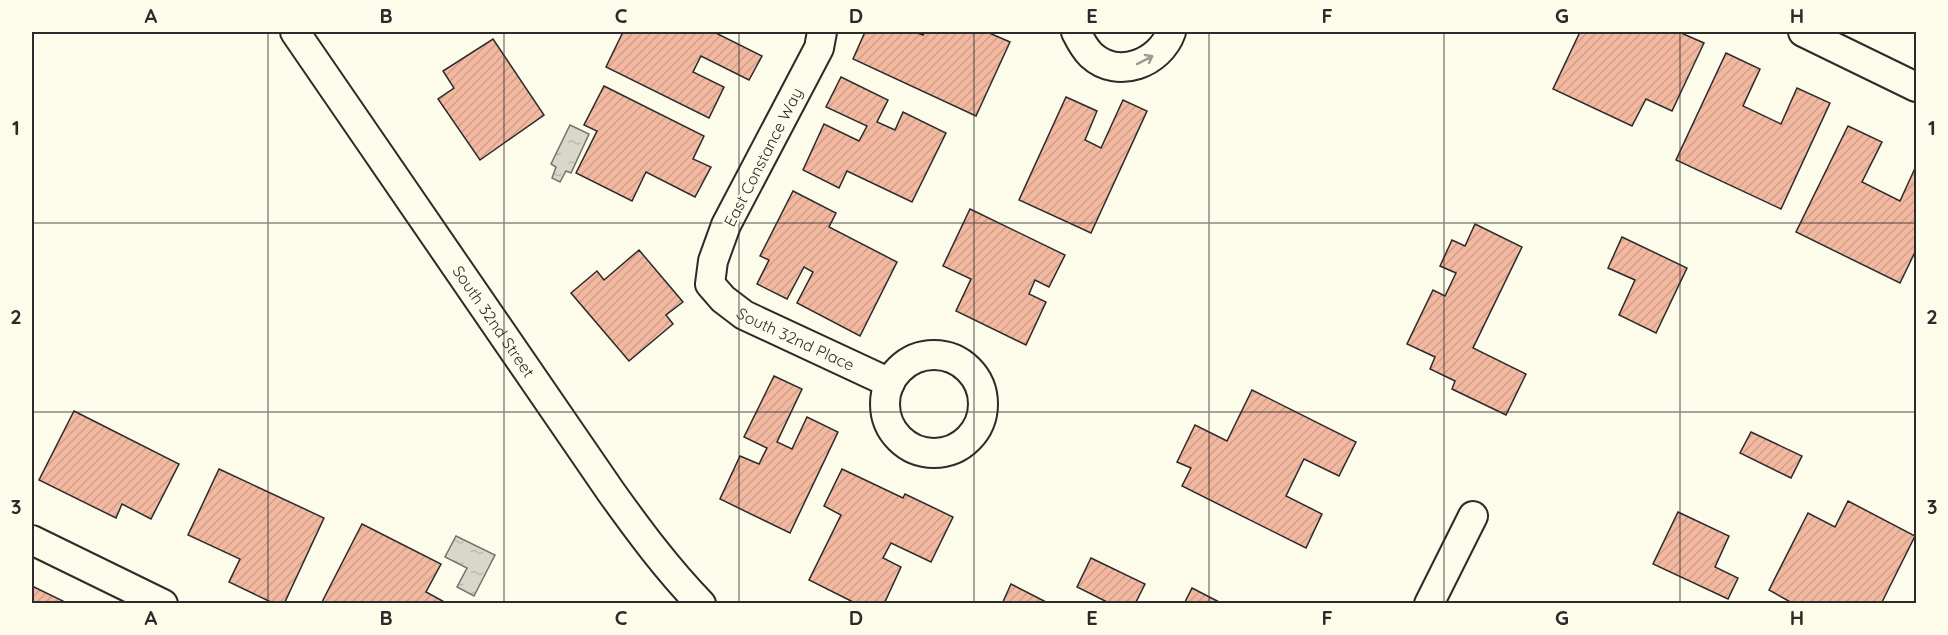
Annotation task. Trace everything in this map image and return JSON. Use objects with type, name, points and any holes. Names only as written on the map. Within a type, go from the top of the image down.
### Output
[{"type":"street","name":"South 32nd Street","points":[[295,32],[623,510],[675,576],[701,603]]},
{"type":"street","name":"East Constance Way","points":[[710,284],[712,261],[726,225],[819,48],[822,32]]},
{"type":"street","points":[[1076,32],[1082,45],[1093,57],[1107,64],[1122,67],[1138,65],[1152,58],[1163,48],[1171,32]]},
{"type":"street","points":[[1803,32],[1917,87]]},
{"type":"street","name":"South 32nd Place","points":[[710,284],[723,299],[744,315],[890,383]]},
{"type":"street","points":[[1429,603],[1473,516]]},
{"type":"street","points":[[32,540],[163,603]]},
{"type":"water","points":[[570,125],[589,134],[571,173],[566,171],[560,182],[552,178],[556,167],[551,164]]},
{"type":"water","points":[[456,536],[495,555],[474,596],[457,587],[467,568],[445,557]]},
{"type":"building","points":[[623,32],[714,32],[762,56],[749,80],[701,56],[693,72],[724,87],[709,118],[606,67]]},
{"type":"building","points":[[865,32],[915,32],[923,35],[925,32],[987,32],[1010,42],[976,116],[853,59]]},
{"type":"building","points":[[1580,32],[1679,32],[1704,43],[1672,111],[1646,99],[1632,126],[1553,89]]},
{"type":"building","points":[[493,39],[544,115],[480,160],[438,99],[454,88],[443,71]]},
{"type":"building","points":[[1726,53],[1760,69],[1743,106],[1781,124],[1797,88],[1830,103],[1781,209],[1676,160]]},
{"type":"building","points":[[841,77],[888,100],[877,122],[895,130],[903,112],[946,133],[912,202],[847,171],[839,188],[803,170],[824,124],[859,141],[867,126],[826,107]]},
{"type":"building","points":[[604,86],[704,136],[693,159],[711,167],[695,197],[646,172],[632,201],[576,173],[597,131],[584,125]]},
{"type":"building","points":[[1066,97],[1097,111],[1085,140],[1101,148],[1123,100],[1147,111],[1091,233],[1019,200]]},
{"type":"building","points":[[1848,126],[1882,142],[1862,182],[1900,201],[1916,166],[1916,250],[1900,283],[1796,232]]},
{"type":"building","points":[[793,191],[836,213],[829,227],[897,262],[860,336],[797,303],[813,272],[804,267],[787,299],[757,284],[769,260],[760,256]]},
{"type":"building","points":[[970,209],[1065,255],[1049,287],[1035,280],[1029,294],[1046,302],[1026,345],[956,311],[971,279],[943,266]]},
{"type":"building","points":[[1475,224],[1522,247],[1473,348],[1526,374],[1506,415],[1452,389],[1455,381],[1430,369],[1435,357],[1407,344],[1433,290],[1445,296],[1456,273],[1440,266],[1452,240],[1465,246]]},
{"type":"building","points":[[1622,237],[1687,268],[1656,333],[1619,315],[1635,280],[1608,268]]},
{"type":"building","points":[[639,250],[683,302],[666,315],[673,324],[629,361],[571,293],[597,271],[604,280]]},
{"type":"building","points":[[774,376],[802,389],[777,442],[792,449],[807,417],[838,432],[790,533],[720,499],[740,456],[759,464],[767,448],[744,437]]},
{"type":"building","points":[[1252,390],[1356,442],[1339,476],[1304,459],[1286,496],[1322,514],[1306,548],[1182,486],[1191,468],[1177,462],[1195,425],[1227,441]]},
{"type":"building","points":[[74,411],[179,464],[151,519],[122,504],[116,518],[39,480]]},
{"type":"building","points":[[1751,432],[1802,456],[1791,478],[1740,453]]},
{"type":"building","points":[[219,469],[324,518],[284,604],[275,604],[229,582],[240,559],[188,535]]},
{"type":"building","points":[[842,469],[903,498],[905,494],[953,517],[931,562],[891,543],[883,558],[901,567],[884,604],[857,604],[809,580],[841,515],[824,506]]},
{"type":"building","points":[[1848,501],[1915,536],[1881,604],[1794,604],[1769,590],[1808,513],[1835,527]]},
{"type":"building","points":[[1678,512],[1729,536],[1715,567],[1738,578],[1728,599],[1653,564]]},
{"type":"building","points":[[362,524],[441,564],[426,592],[448,604],[321,604]]},
{"type":"building","points":[[1091,558],[1145,584],[1135,604],[1111,604],[1077,587]]},
{"type":"building","points":[[1011,584],[1048,603],[1048,604],[1002,604]]},
{"type":"building","points":[[32,586],[65,602],[64,604],[32,604]]},
{"type":"building","points":[[1192,588],[1223,604],[1184,604]]}]
